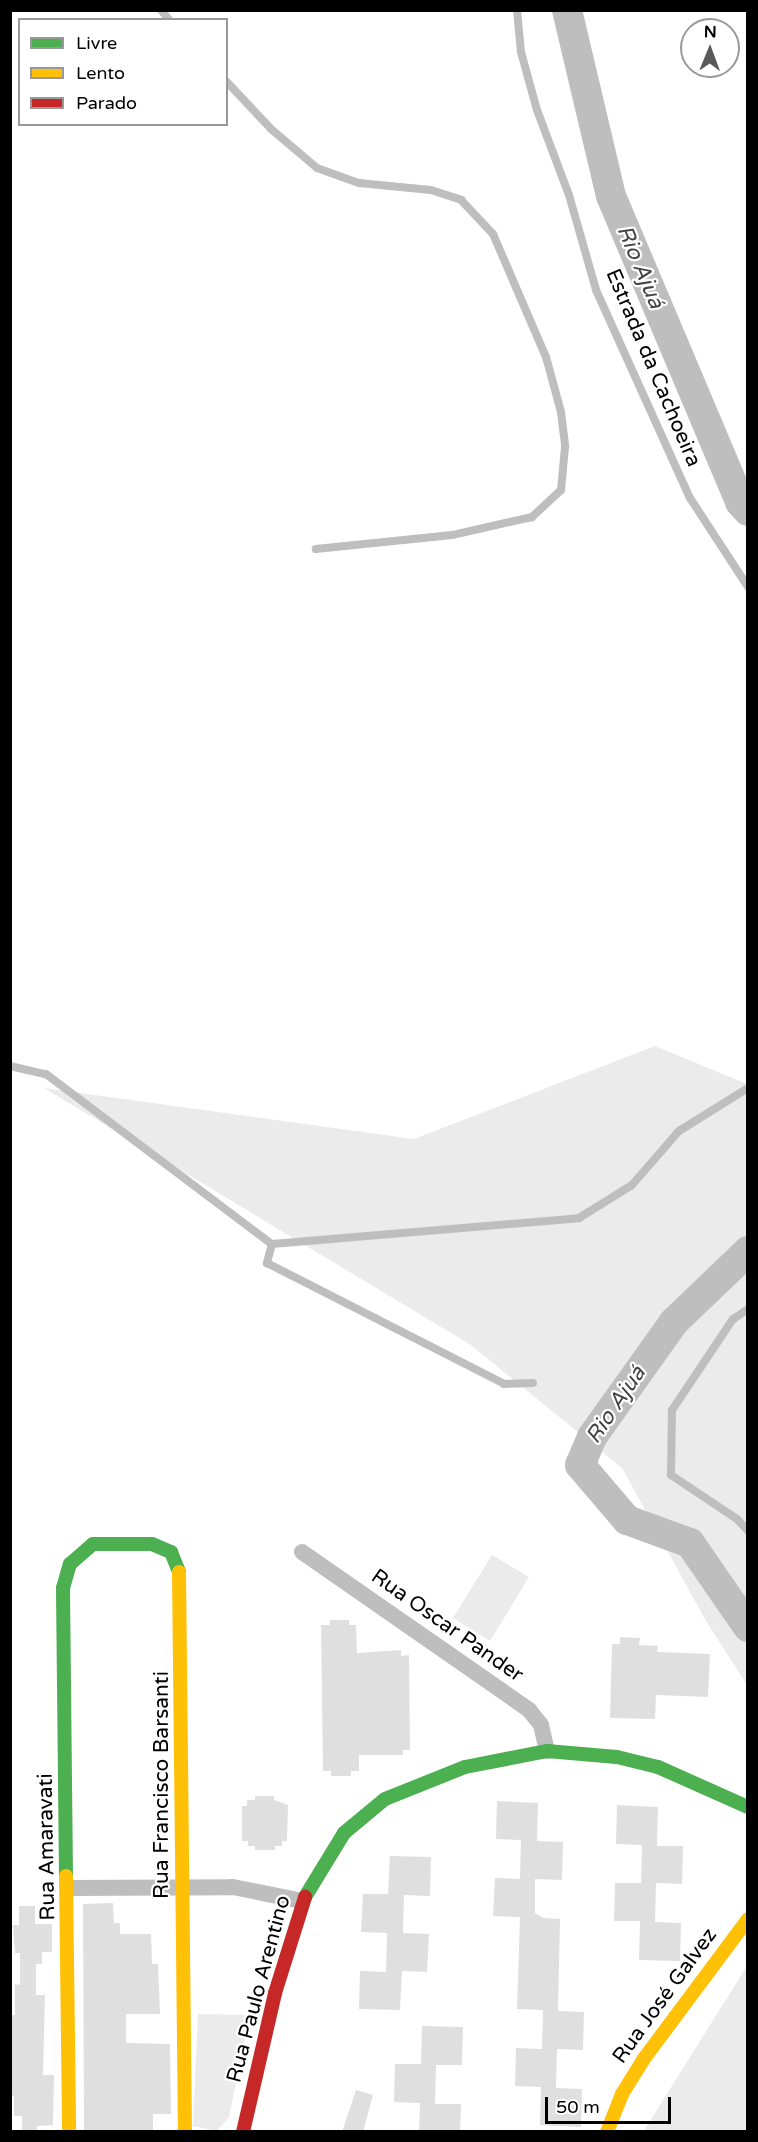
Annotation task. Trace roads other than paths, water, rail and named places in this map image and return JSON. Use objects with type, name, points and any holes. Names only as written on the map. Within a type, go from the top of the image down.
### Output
[{"type":"street","name":"Rua Francisco Barsanti","points":[[70,1564],[93,1544],[115,1542],[152,1544],[171,1552],[177,1559],[182,1600],[185,2132]]},
{"type":"street","name":"Rua Oscar Pander","points":[[302,1552],[529,1710],[541,1725],[547,1751]]},
{"type":"street","name":"Rua Amaravati","points":[[69,2132],[63,1605],[64,1577],[70,1564]]},
{"type":"street","name":"Rua Paulo Arentino","points":[[243,2132],[275,1993],[302,1901],[344,1833],[385,1799],[410,1786],[465,1767],[547,1751],[617,1757],[658,1767],[747,1807]]},
{"type":"street","points":[[68,1888],[250,1889],[302,1901]]},
{"type":"street","name":"Rua José Galvez","points":[[607,2132],[622,2094],[642,2060],[747,1920]]},
{"type":"lane","name":"Estrada da Cachoeira","points":[[517,10],[521,52],[534,98],[569,195],[596,290],[690,498],[747,587]]},
{"type":"lane","points":[[228,83],[271,129],[317,168],[359,183],[431,190],[461,200],[493,234],[546,357],[561,412],[565,447],[561,490],[532,517],[452,535],[316,549]]},
{"type":"lane","points":[[10,1066],[46,1074],[272,1244],[579,1218],[632,1185],[680,1131],[747,1088]]},
{"type":"lane","points":[[272,1244],[267,1263],[504,1384],[533,1383]]},
{"type":"lane","points":[[747,1309],[733,1319],[672,1410],[671,1475],[737,1519],[747,1531]]},
{"type":"waterway","name":"Rio Ajuá","points":[[567,10],[611,196],[740,502],[748,511]]},
{"type":"waterway","name":"Rio Ajuá","points":[[748,1251],[674,1322],[592,1437],[580,1465],[627,1520],[690,1543],[748,1627]]}]
